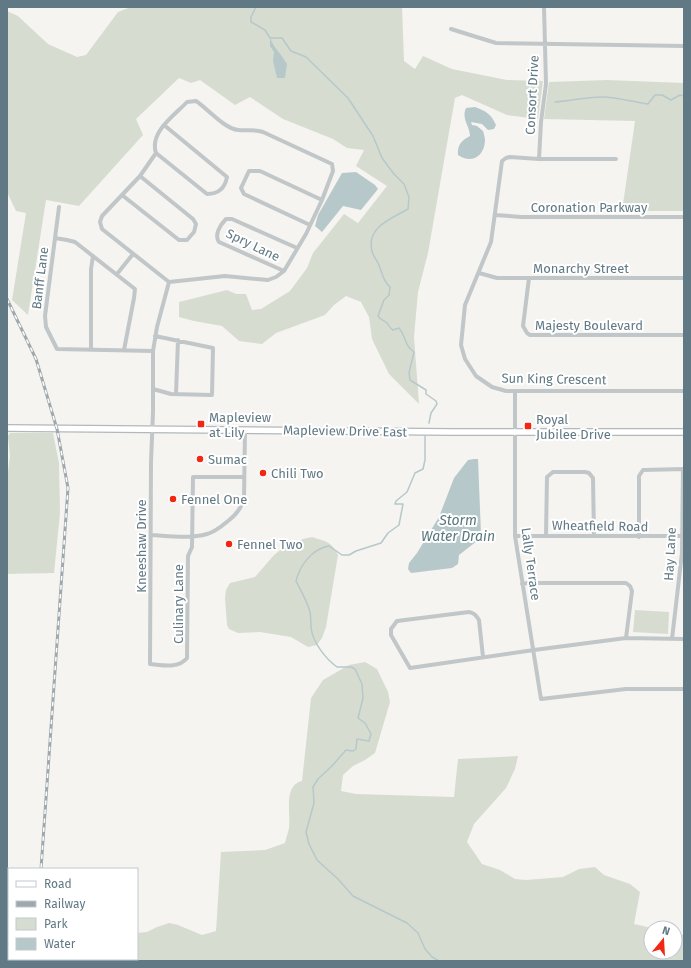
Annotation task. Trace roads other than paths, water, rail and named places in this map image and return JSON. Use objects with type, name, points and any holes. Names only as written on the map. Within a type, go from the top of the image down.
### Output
[{"type":"main road","name":"Mapleview Drive East","points":[[7,428],[684,432]]},
{"type":"street","name":"Consort Drive","points":[[539,159],[541,122],[546,84],[544,7]]},
{"type":"street","points":[[451,29],[496,43],[684,46]]},
{"type":"street","points":[[187,102],[196,102],[225,124],[238,130],[256,129],[332,164],[333,171],[322,200],[310,225],[284,271],[276,277],[268,280],[225,276],[170,282],[102,229],[100,222],[102,216],[140,176],[156,153],[156,141],[159,131],[164,125],[187,102]]},
{"type":"street","points":[[156,153],[207,194],[213,194],[220,191],[226,184],[227,177],[164,125]]},
{"type":"street","name":"Sun King Crescent","points":[[539,159],[510,157],[502,161],[490,245],[465,305],[461,337],[462,352],[472,371],[482,381],[498,389],[515,391],[684,391]]},
{"type":"street","points":[[539,159],[616,159]]},
{"type":"street","points":[[310,225],[244,194],[240,188],[249,171],[260,171],[322,200]]},
{"type":"street","points":[[122,195],[179,240],[187,240],[194,232],[196,224],[193,219],[140,176]]},
{"type":"street","name":"Banff Lane","points":[[59,207],[45,316],[46,327],[56,349],[152,351]]},
{"type":"street","name":"Coronation Parkway","points":[[495,215],[522,217],[684,217]]},
{"type":"street","name":"Spry Lane","points":[[284,271],[219,242],[217,239],[217,233],[223,222],[226,219],[232,219],[297,248]]},
{"type":"street","points":[[55,238],[72,241],[133,287],[135,291],[124,350]]},
{"type":"street","points":[[117,274],[133,254]]},
{"type":"street","points":[[91,349],[91,269],[93,256]]},
{"type":"street","name":"Monarchy Street","points":[[479,273],[492,277],[529,278],[684,278]]},
{"type":"street","name":"Majesty Boulevard","points":[[529,278],[524,326],[527,333],[530,335],[684,335]]},
{"type":"street","name":"Kneeshaw Drive","points":[[150,664],[153,412],[152,351],[170,282]]},
{"type":"street","points":[[153,389],[176,394],[212,395],[213,348],[155,336]]},
{"type":"street","points":[[176,394],[178,340]]},
{"type":"street","points":[[514,432],[515,391]]},
{"type":"street","points":[[152,535],[191,536],[207,534],[217,530],[234,516],[241,507],[244,499],[245,430]]},
{"type":"street","name":"Lally Terrace","points":[[514,432],[515,536],[541,699],[626,689],[684,689]]},
{"type":"street","points":[[639,537],[640,472],[643,470],[683,469]]},
{"type":"street","name":"Hay Lane","points":[[672,639],[682,561],[683,469]]},
{"type":"street","points":[[546,535],[548,474],[553,472],[585,472],[589,473],[594,478],[594,536]]},
{"type":"street","points":[[191,536],[193,476],[244,477]]},
{"type":"street","name":"Culinary Lane","points":[[150,664],[177,664],[183,662],[187,658],[188,556],[192,547],[191,536]]},
{"type":"street","name":"Wheatfield Road","points":[[515,536],[683,536]]},
{"type":"street","points":[[522,584],[626,583],[630,586],[632,591],[626,638]]},
{"type":"street","points":[[483,657],[478,620],[477,616],[473,613],[468,612],[397,621],[391,629],[391,634],[410,668],[626,638],[684,639]]},
{"type":"water","points":[[270,38],[287,64],[285,78],[277,78],[273,61],[274,52],[270,46]]},
{"type":"water","points":[[475,107],[488,113],[496,125],[494,129],[488,130],[482,124],[471,122],[472,125],[477,126],[483,131],[485,141],[484,147],[479,155],[472,159],[468,159],[458,155],[458,148],[462,141],[470,136],[465,119],[466,108]]},
{"type":"water","points":[[356,172],[375,185],[378,189],[361,210],[343,206],[322,232],[315,226],[318,215],[342,173]]},
{"type":"water","name":"Storm Water Drain","points":[[478,459],[481,534],[477,541],[459,555],[458,564],[452,568],[411,573],[408,569],[409,563],[417,553],[439,517],[454,478],[468,460]]},
{"type":"waterway","points":[[256,7],[251,17],[251,22],[265,30],[270,38],[282,38],[291,51],[306,57],[348,98],[373,136],[382,158],[404,184],[409,197],[408,209],[381,225],[376,230],[371,243],[373,255],[379,265],[384,280],[390,287],[389,295],[384,300],[378,316],[393,330],[399,328],[408,346],[414,352],[409,373],[410,380],[426,390],[426,394],[436,401],[437,404],[431,413],[429,423]]},
{"type":"waterway","points":[[555,102],[605,97],[648,104],[655,95],[662,95],[671,100],[680,95],[684,96]]},
{"type":"waterway","points":[[425,436],[425,460],[423,469],[415,473],[407,492],[396,501],[395,504],[403,504],[399,525],[388,533],[381,543],[356,551],[349,555],[342,555],[329,546],[317,550],[300,569],[296,581],[309,608],[312,634],[317,645],[329,660],[337,667],[351,667],[355,669],[362,684],[363,698],[358,718],[365,723],[371,734],[369,741],[357,739],[356,749],[353,751],[346,750],[318,779],[313,787],[314,803],[306,832],[309,844],[317,860],[338,879],[353,896],[407,923],[418,933],[425,949],[432,957],[439,961]]},
{"type":"railway","points":[[7,299],[36,359],[57,429],[68,488],[41,868]]},
{"type":"place","name":"Mapleview at Lily","points":[[201,424]]},
{"type":"place","name":"Royal Jubilee Drive","points":[[528,426]]},
{"type":"place","name":"Sumac","points":[[200,459]]},
{"type":"place","name":"Chili Two","points":[[263,473]]},
{"type":"place","name":"Fennel One","points":[[173,499]]},
{"type":"place","name":"Fennel Two","points":[[229,544]]}]
